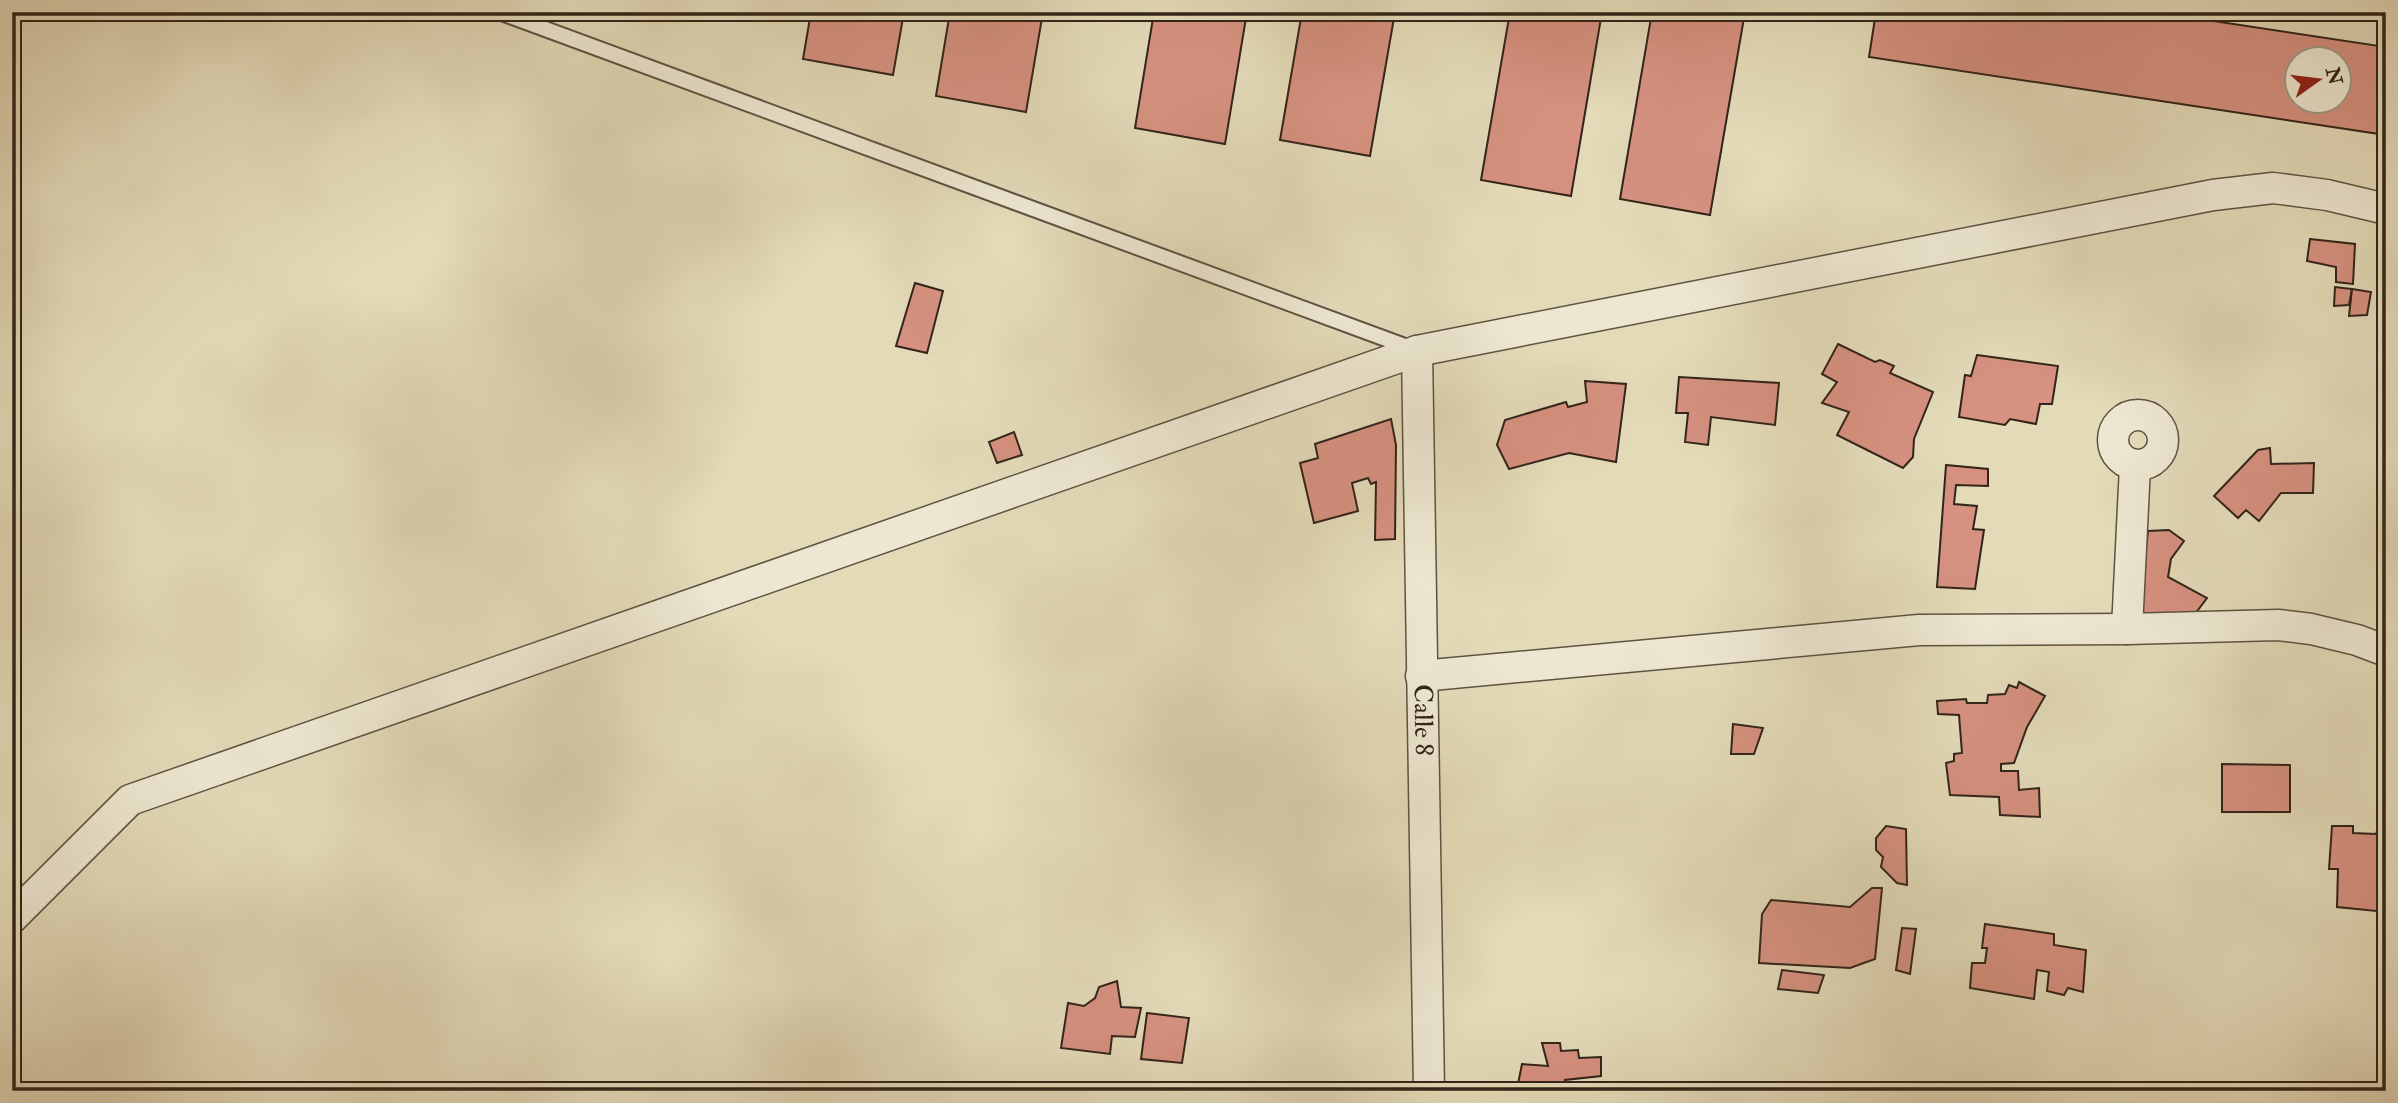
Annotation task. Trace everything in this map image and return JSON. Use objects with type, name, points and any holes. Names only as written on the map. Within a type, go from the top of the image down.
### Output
[{"type":"street","points":[[12,918],[130,800],[1418,351],[2213,195],[2273,188],[2327,195],[2386,209]]},
{"type":"street","name":"Calle 8","points":[[1418,351],[1429,1091]]},
{"type":"street","points":[[2127,629],[2135,466]]},
{"type":"street","points":[[1421,676],[1919,630],[2277,625],[2311,629],[2357,640],[2386,651]]},
{"type":"lane","points":[[499,12],[1418,351]]},
{"type":"building","points":[[811,12],[904,12],[893,75],[803,59]]},
{"type":"building","points":[[950,12],[1043,12],[1026,112],[936,96]]},
{"type":"building","points":[[1154,12],[1247,12],[1225,144],[1135,128]]},
{"type":"building","points":[[1302,12],[1395,12],[1370,156],[1280,140]]},
{"type":"building","points":[[1510,12],[1602,12],[1571,196],[1481,180]]},
{"type":"building","points":[[1652,12],[1745,12],[1710,215],[1620,199]]},
{"type":"building","points":[[1876,12],[2154,12],[2386,47],[2386,135],[1869,57]]},
{"type":"building","points":[[2310,239],[2355,244],[2353,284],[2336,282],[2336,267],[2307,261]]},
{"type":"building","points":[[915,283],[943,291],[927,353],[896,346]]},
{"type":"building","points":[[2335,287],[2352,289],[2349,305],[2334,306]]},
{"type":"building","points":[[2352,289],[2371,292],[2367,315],[2349,316]]},
{"type":"building","points":[[1838,344],[1875,362],[1880,360],[1894,366],[1890,373],[1933,392],[1914,439],[1913,457],[1903,468],[1837,435],[1849,412],[1822,403],[1837,382],[1822,374]]},
{"type":"building","points":[[1977,355],[2058,366],[2052,404],[2040,404],[2036,424],[2010,419],[2005,425],[1959,417],[1965,375],[1971,376]]},
{"type":"building","points":[[1679,377],[1779,383],[1775,425],[1711,417],[1708,445],[1685,442],[1688,413],[1676,413]]},
{"type":"building","points":[[1585,381],[1626,384],[1616,462],[1569,453],[1509,469],[1497,445],[1505,420],[1566,402],[1568,407],[1587,402]]},
{"type":"building","points":[[1391,419],[1396,445],[1395,539],[1375,540],[1376,482],[1371,484],[1368,478],[1352,483],[1358,511],[1314,523],[1300,463],[1318,458],[1315,444]]},
{"type":"building","points":[[1014,432],[1022,455],[997,463],[989,442]]},
{"type":"building","points":[[2270,448],[2271,464],[2314,463],[2313,493],[2281,493],[2259,521],[2246,510],[2238,518],[2214,496],[2258,450]]},
{"type":"building","points":[[1946,465],[1988,469],[1988,486],[1956,485],[1954,504],[1977,506],[1973,529],[1984,530],[1975,589],[1937,587]]},
{"type":"building","points":[[2169,530],[2184,541],[2171,559],[2168,577],[2207,598],[2195,614],[2139,614],[2148,531]]},
{"type":"building","points":[[2019,682],[2045,696],[2027,727],[2014,763],[2001,764],[2001,771],[2018,771],[2019,790],[2039,788],[2040,817],[2000,815],[1999,797],[1950,795],[1946,763],[1954,761],[1954,754],[1962,753],[1959,715],[1938,714],[1937,701],[1966,699],[1967,703],[1987,703],[1988,695],[2005,694],[2009,685],[2017,688]]},
{"type":"building","points":[[1733,724],[1763,728],[1754,754],[1731,754]]},
{"type":"building","points":[[2222,764],[2290,765],[2290,812],[2222,812]]},
{"type":"building","points":[[1886,826],[1906,829],[1907,885],[1897,883],[1881,867],[1883,857],[1876,850],[1876,838]]},
{"type":"building","points":[[2332,826],[2353,826],[2353,833],[2376,834],[2378,828],[2386,837],[2386,912],[2337,907],[2338,869],[2329,869]]},
{"type":"building","points":[[1872,888],[1882,888],[1875,959],[1850,968],[1759,963],[1762,914],[1771,900],[1850,907]]},
{"type":"building","points":[[1985,924],[2054,934],[2054,945],[2086,950],[2083,992],[2068,988],[2064,995],[2047,991],[2049,972],[2037,970],[2034,999],[1970,988],[1972,963],[1985,963],[1987,948],[1982,948]]},
{"type":"building","points":[[1902,928],[1916,929],[1910,974],[1896,970]]},
{"type":"building","points":[[1782,970],[1824,975],[1818,993],[1778,989]]},
{"type":"building","points":[[1117,981],[1121,1007],[1141,1008],[1135,1037],[1112,1036],[1110,1054],[1061,1048],[1068,1003],[1084,1006],[1095,998],[1099,987]]},
{"type":"building","points":[[1147,1013],[1189,1018],[1182,1063],[1141,1059]]},
{"type":"building","points":[[1542,1043],[1560,1043],[1561,1051],[1578,1050],[1579,1058],[1601,1057],[1601,1076],[1565,1080],[1566,1091],[1529,1091],[1528,1082],[1518,1084],[1522,1064],[1548,1066]]}]
